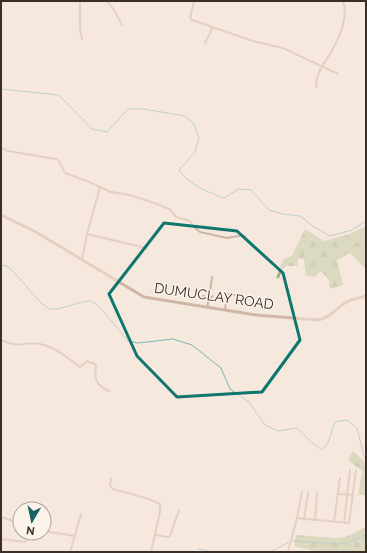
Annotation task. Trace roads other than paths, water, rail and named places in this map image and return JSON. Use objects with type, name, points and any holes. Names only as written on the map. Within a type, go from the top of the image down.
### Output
[{"type":"street","points":[[80,1],[80,29],[82,39]]},
{"type":"street","points":[[107,1],[122,25]]},
{"type":"street","points":[[194,1],[190,18],[192,20],[253,41],[283,48],[338,74]]},
{"type":"street","points":[[316,87],[316,80],[321,67],[339,38],[346,12],[343,1]]},
{"type":"street","points":[[205,43],[213,27]]},
{"type":"street","points":[[1,148],[12,152],[56,159],[59,161],[65,173],[111,192],[130,195],[171,210],[176,217],[190,220],[200,232],[227,238],[246,236]]},
{"type":"street","points":[[82,260],[87,234],[100,187]]},
{"type":"street","name":"DUMUCLAY ROAD","points":[[1,214],[36,232],[140,296],[225,310],[318,320],[326,319],[349,301],[366,296]]},
{"type":"street","points":[[87,234],[146,248]]},
{"type":"street","points":[[208,307],[212,277]]},
{"type":"street","points":[[225,310],[227,294],[236,295]]},
{"type":"street","points":[[203,296],[209,298],[213,296]]},
{"type":"street","points":[[1,340],[12,345],[38,343],[48,346],[65,355],[80,367],[87,361],[91,362],[96,366],[94,376],[96,381],[104,389],[109,391]]},
{"type":"street","points":[[344,523],[350,470]]},
{"type":"street","points":[[297,518],[304,520],[344,523],[350,522],[356,470]]},
{"type":"street","points":[[111,478],[110,485],[113,489],[146,498],[160,504],[160,512],[151,552]]},
{"type":"street","points":[[334,522],[340,478]]},
{"type":"street","points":[[288,552],[302,492]]},
{"type":"street","points":[[304,520],[308,493]]},
{"type":"street","points":[[315,520],[317,493]]},
{"type":"street","points":[[338,494],[353,495]]},
{"type":"street","points":[[155,535],[168,538],[170,536],[179,510]]},
{"type":"street","points":[[74,552],[71,552],[81,514]]},
{"type":"street","points":[[1,518],[12,521]]},
{"type":"street","points":[[52,532],[75,536]]},
{"type":"street","points":[[1,539],[12,540]]},
{"type":"waterway","points":[[1,89],[59,95],[92,129],[107,132],[128,109],[143,109],[185,116],[194,124],[199,138],[195,152],[179,170],[193,184],[224,198],[239,189],[251,190],[269,210],[282,214],[300,216],[330,236],[352,230],[366,221]]},
{"type":"waterway","points":[[1,266],[5,265],[12,270],[41,303],[50,309],[58,309],[90,301],[98,305],[128,341],[138,343],[173,339],[192,345],[221,368],[230,389],[248,401],[265,425],[278,431],[297,428],[311,442],[322,450],[328,443],[335,422],[347,420],[357,428],[364,456],[366,458]]},
{"type":"waterway","points":[[292,541],[337,544],[347,543],[366,535]]},
{"type":"waterway","points":[[271,552],[289,542]]},
{"type":"waterway","points":[[198,549],[213,552]]}]
